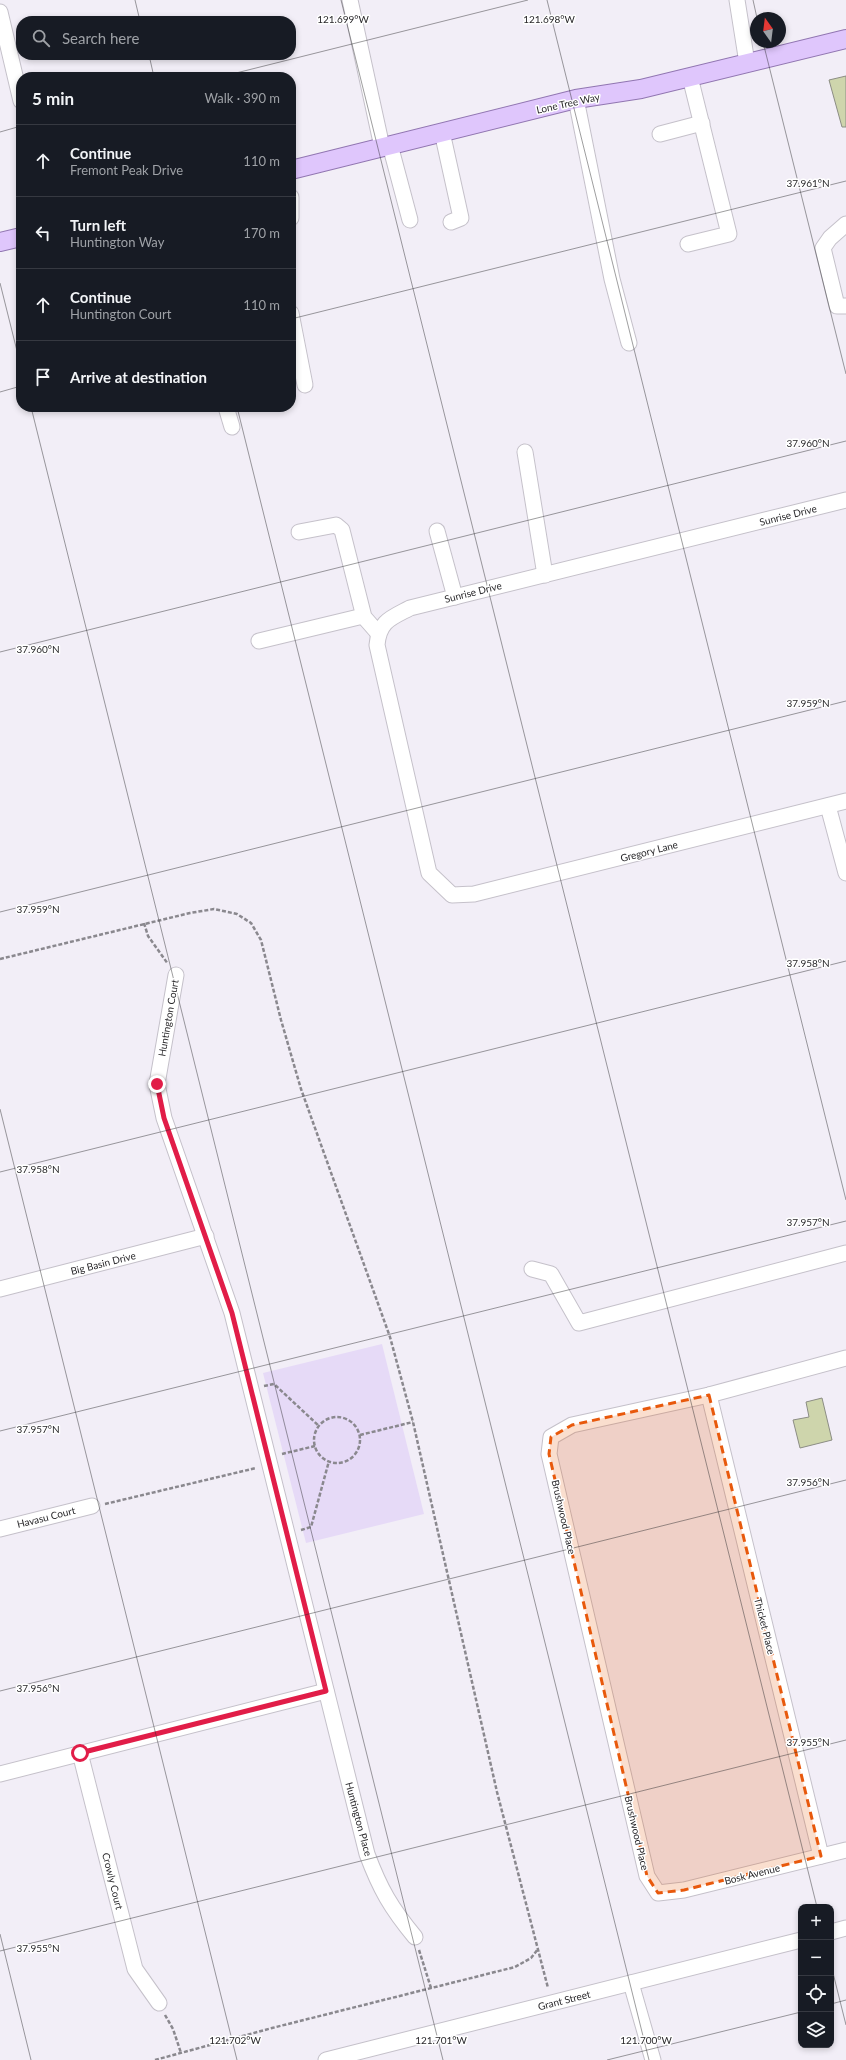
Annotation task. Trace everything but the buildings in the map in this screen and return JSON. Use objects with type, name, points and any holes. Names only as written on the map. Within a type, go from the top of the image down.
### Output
[{"type":"main road","name":"Lone Tree Way","points":[[296,169],[576,99],[641,89],[846,39]]},
{"type":"main road","points":[[0,242],[16,237]]},
{"type":"street","points":[[350,0],[386,146],[410,220]]},
{"type":"street","points":[[737,0],[747,63]]},
{"type":"street","points":[[0,12],[16,79]]},
{"type":"street","points":[[688,244],[730,234],[690,77]]},
{"type":"street","points":[[576,99],[612,279],[629,342]]},
{"type":"street","points":[[660,134],[702,123]]},
{"type":"street","points":[[442,132],[461,218],[451,222]]},
{"type":"street","points":[[846,224],[830,238],[823,248],[837,306],[846,306]]},
{"type":"street","points":[[296,339],[305,385]]},
{"type":"street","points":[[228,412],[232,427]]},
{"type":"street","points":[[525,452],[545,575]]},
{"type":"street","name":"Sunrise Drive","points":[[378,633],[385,622],[410,608],[846,500]]},
{"type":"street","points":[[299,532],[336,526],[342,530],[363,616],[378,633]]},
{"type":"street","points":[[437,531],[455,597]]},
{"type":"street","points":[[259,641],[363,616]]},
{"type":"street","name":"Gregory Lane","points":[[378,633],[378,645],[429,873],[452,894],[474,894],[846,802]]},
{"type":"street","points":[[828,806],[846,873]]},
{"type":"street","name":"Huntington Court","points":[[176,975],[157,1084],[164,1118],[232,1313],[287,1533]]},
{"type":"street","name":"Big Basin Drive","points":[[0,1289],[206,1236]]},
{"type":"street","points":[[532,1268],[550,1274],[579,1323],[846,1253]]},
{"type":"street","name":"Brushwood Place","points":[[658,1893],[647,1876],[549,1454],[551,1437],[572,1425],[709,1395],[846,1358]]},
{"type":"street","name":"Thicket Place","points":[[709,1395],[821,1856]]},
{"type":"street","name":"Havasu Court","points":[[0,1529],[92,1506]]},
{"type":"street","name":"Huntington Place","points":[[287,1533],[367,1854],[379,1885],[395,1913],[414,1937]]},
{"type":"street","points":[[0,1774],[326,1691]]},
{"type":"street","name":"Crowly Court","points":[[80,1753],[135,1969],[159,2003]]},
{"type":"street","name":"Bosk Avenue","points":[[658,1893],[684,1890],[846,1850]]},
{"type":"street","points":[[834,1931],[846,1928]]},
{"type":"street","name":"Grant Street","points":[[326,2060],[798,1941]]},
{"type":"street","points":[[631,1983],[653,2060]]},
{"type":"path","points":[[0,958],[214,909],[237,914],[251,923],[261,940],[281,1020],[301,1089],[390,1337],[413,1422],[497,1792],[552,2003]]},
{"type":"path","points":[[144,924],[148,936],[176,975]]},
{"type":"path","points":[[251,1390],[274,1384],[320,1426]]},
{"type":"path","points":[[341,1417],[349,1420],[356,1426],[360,1435],[360,1444],[357,1452],[351,1458],[343,1462],[329,1461],[319,1454],[315,1446],[314,1437],[320,1426],[331,1418],[341,1417]]},
{"type":"path","points":[[360,1435],[413,1422]]},
{"type":"path","points":[[92,1506],[120,1501],[256,1468],[268,1457],[315,1446]]},
{"type":"path","points":[[287,1533],[311,1527],[329,1461]]},
{"type":"path","points":[[414,1937],[425,1964],[431,1988]]},
{"type":"path","points":[[155,2060],[272,2028],[515,1967],[531,1958],[538,1949]]},
{"type":"path","points":[[159,2003],[173,2029],[181,2053]]},
{"type":"highlighted area","points":[[709,1395],[821,1856],[684,1890],[658,1893],[647,1876],[549,1454],[551,1437],[572,1425]]},
{"type":"shaded area","points":[[382,1344],[424,1514],[306,1543],[263,1373]]},
{"type":"route","points":[[80,1753],[326,1691],[232,1313],[164,1118],[159,1100],[157,1084]]}]
